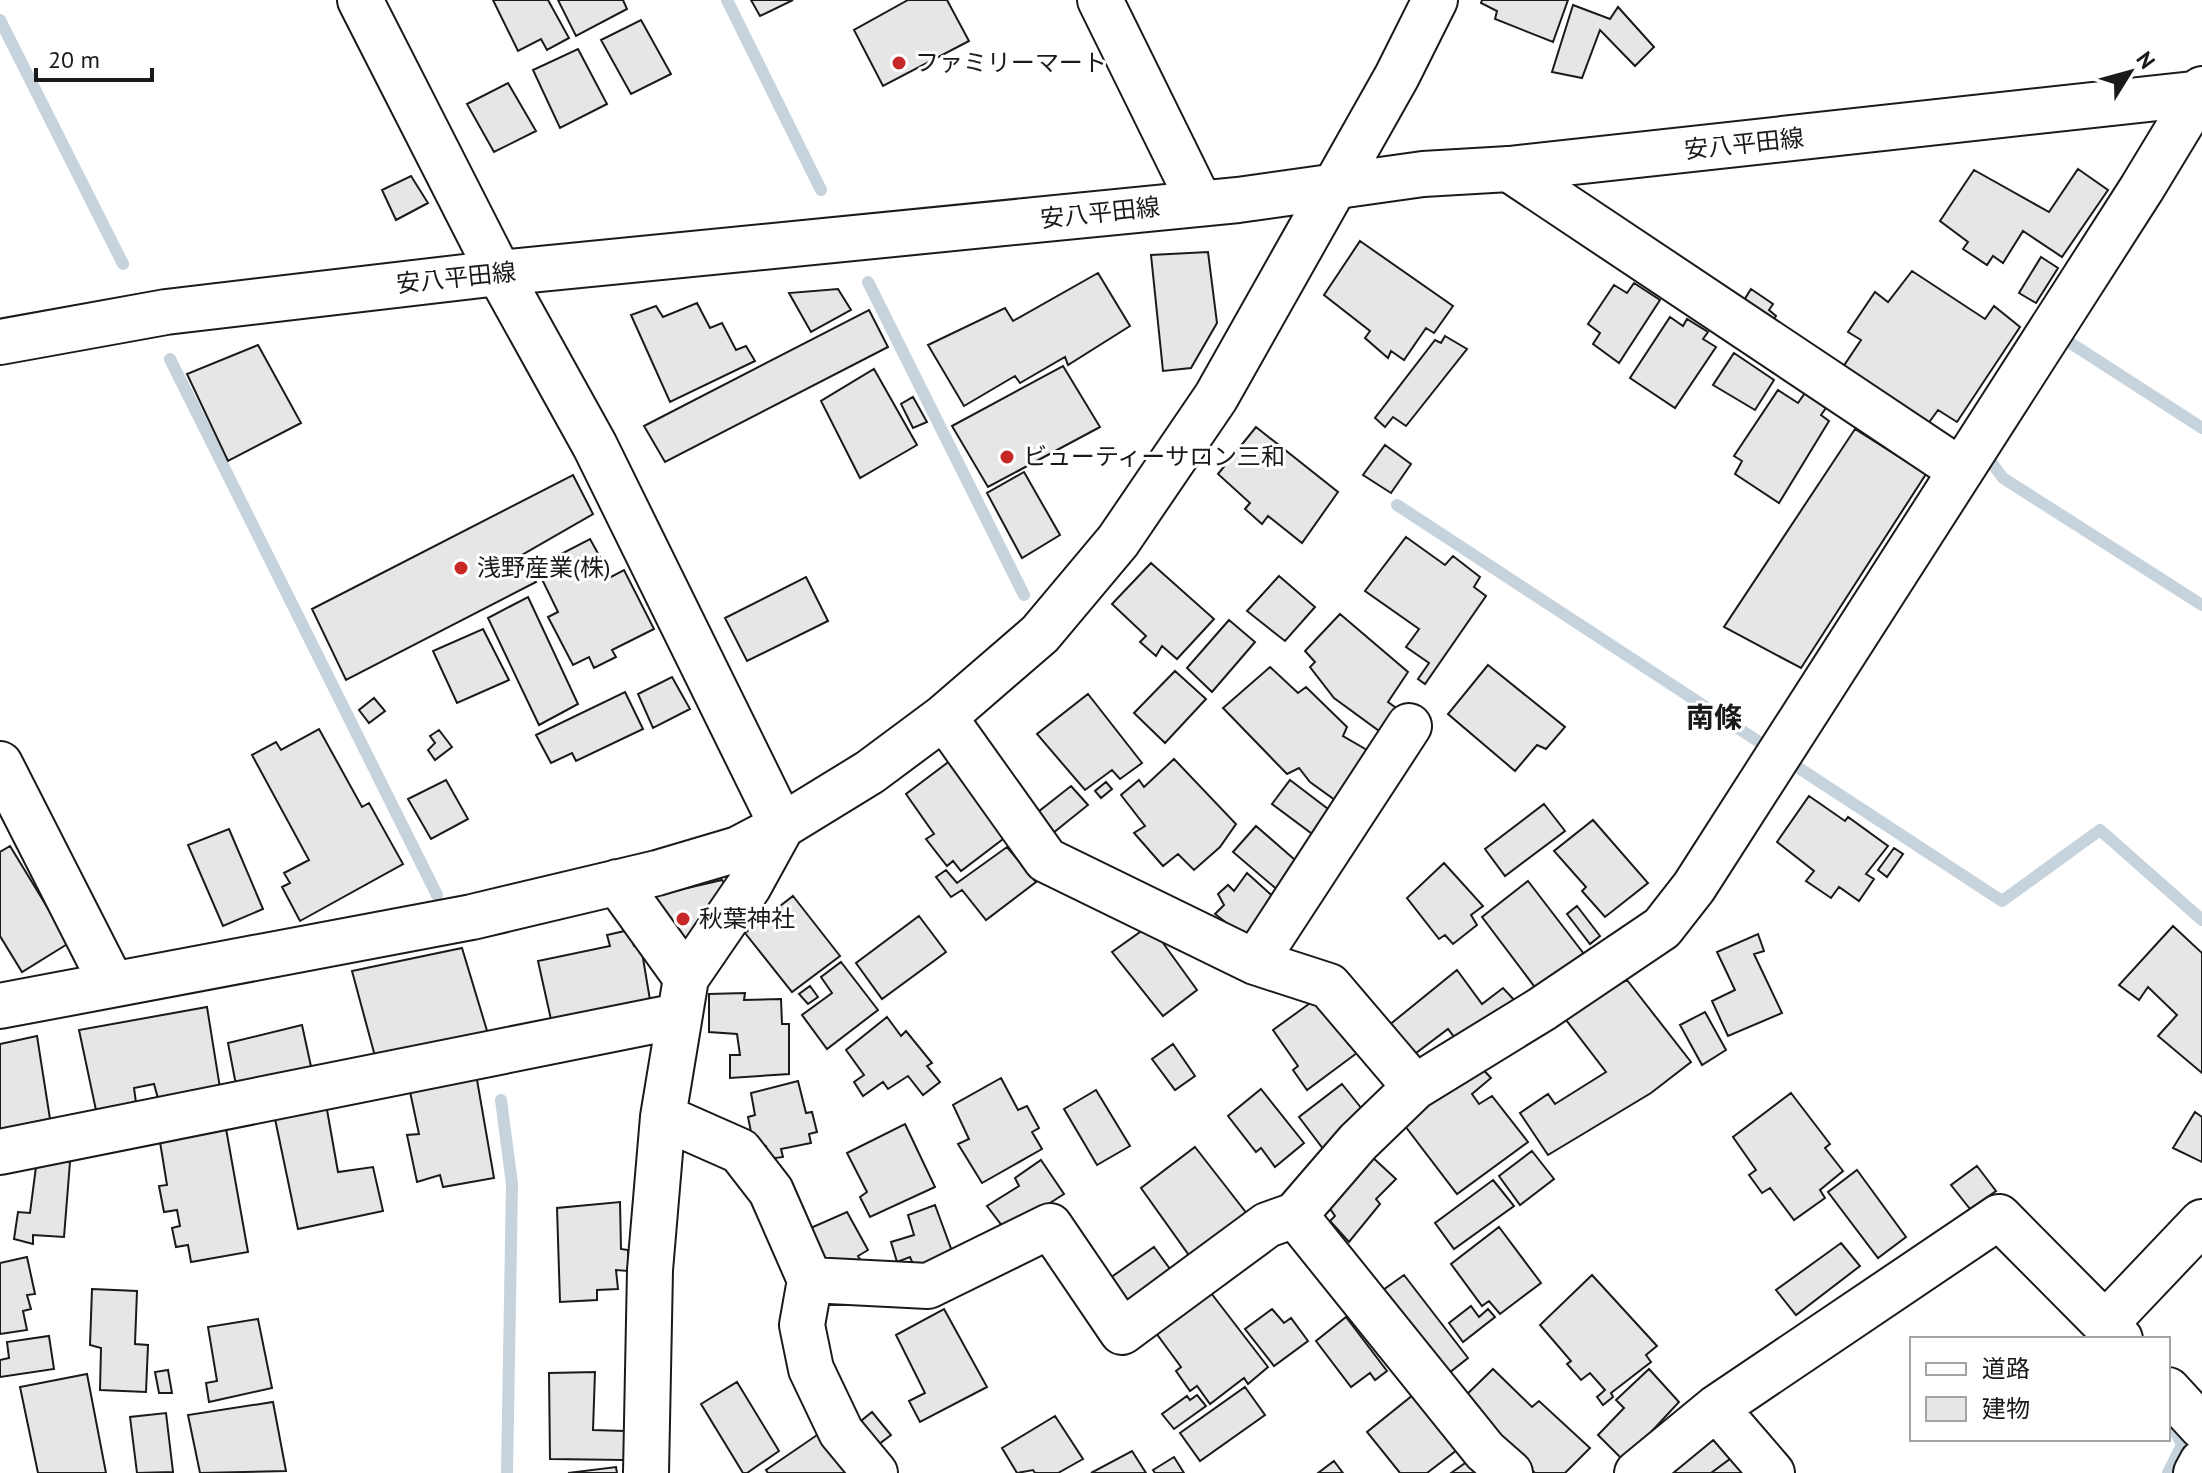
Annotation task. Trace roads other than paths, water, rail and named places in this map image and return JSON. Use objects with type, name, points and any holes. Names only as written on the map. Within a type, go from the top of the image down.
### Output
[{"type":"street","points":[[361,0],[499,273],[595,446],[782,826]]},
{"type":"street","points":[[1100,0],[1200,203]]},
{"type":"street","points":[[0,1006],[472,917],[617,882],[738,849],[870,772],[944,717],[1040,634],[1118,541],[1216,397],[1397,76],[1435,0]]},
{"type":"street","points":[[810,1280],[928,1286],[1050,1226],[1122,1332],[1267,1225],[1295,1215],[1358,1142],[1415,1087],[1542,1009],[1662,928],[1694,887],[2201,92]]},
{"type":"street","name":"安八平田線","points":[[0,342],[166,312],[499,273],[1238,200],[1423,174],[1509,169],[2201,92]]},
{"type":"street","points":[[1509,169],[1960,470]]},
{"type":"street","points":[[944,717],[1046,860],[1255,962],[1329,986],[1415,1087]]},
{"type":"street","points":[[1255,962],[1409,726]]},
{"type":"street","points":[[0,764],[112,984]]},
{"type":"street","points":[[646,1473],[650,1270],[663,1117],[682,997],[782,826]]},
{"type":"street","points":[[617,882],[682,997]]},
{"type":"street","points":[[0,1152],[682,997]]},
{"type":"street","points":[[663,1117],[740,1151],[771,1191],[810,1280],[802,1325],[811,1369],[841,1432],[875,1473]]},
{"type":"street","points":[[1295,1215],[1485,1451],[1510,1473]]},
{"type":"street","points":[[1637,1473],[1716,1408],[1999,1217],[2113,1331],[2202,1222]]},
{"type":"street","points":[[2170,1392],[2202,1427]]},
{"type":"street","points":[[1716,1408],[1772,1473]]},
{"type":"street","points":[[2196,1473],[2202,1462]]},
{"type":"waterway","points":[[727,0],[821,190]]},
{"type":"waterway","points":[[0,20],[123,264]]},
{"type":"waterway","points":[[868,282],[1024,595]]},
{"type":"waterway","points":[[2072,344],[2202,428]]},
{"type":"waterway","points":[[170,359],[437,895]]},
{"type":"waterway","points":[[1991,462],[2003,478],[2202,605]]},
{"type":"waterway","points":[[1397,505],[2002,901],[2100,830],[2202,920]]},
{"type":"waterway","points":[[501,1100],[512,1184],[507,1473]]},
{"type":"waterway","points":[[2168,1473],[2182,1445],[2170,1420]]},
{"type":"place","name":"ファミリーマート","points":[[899,63]]},
{"type":"place","name":"ビューティーサロン三和","points":[[1007,457]]},
{"type":"place","name":"浅野産業(株)","points":[[461,568]]},
{"type":"place","name":"秋葉神社","points":[[683,919]]},
{"type":"district","name":"南條","points":[[1714,717]]}]
